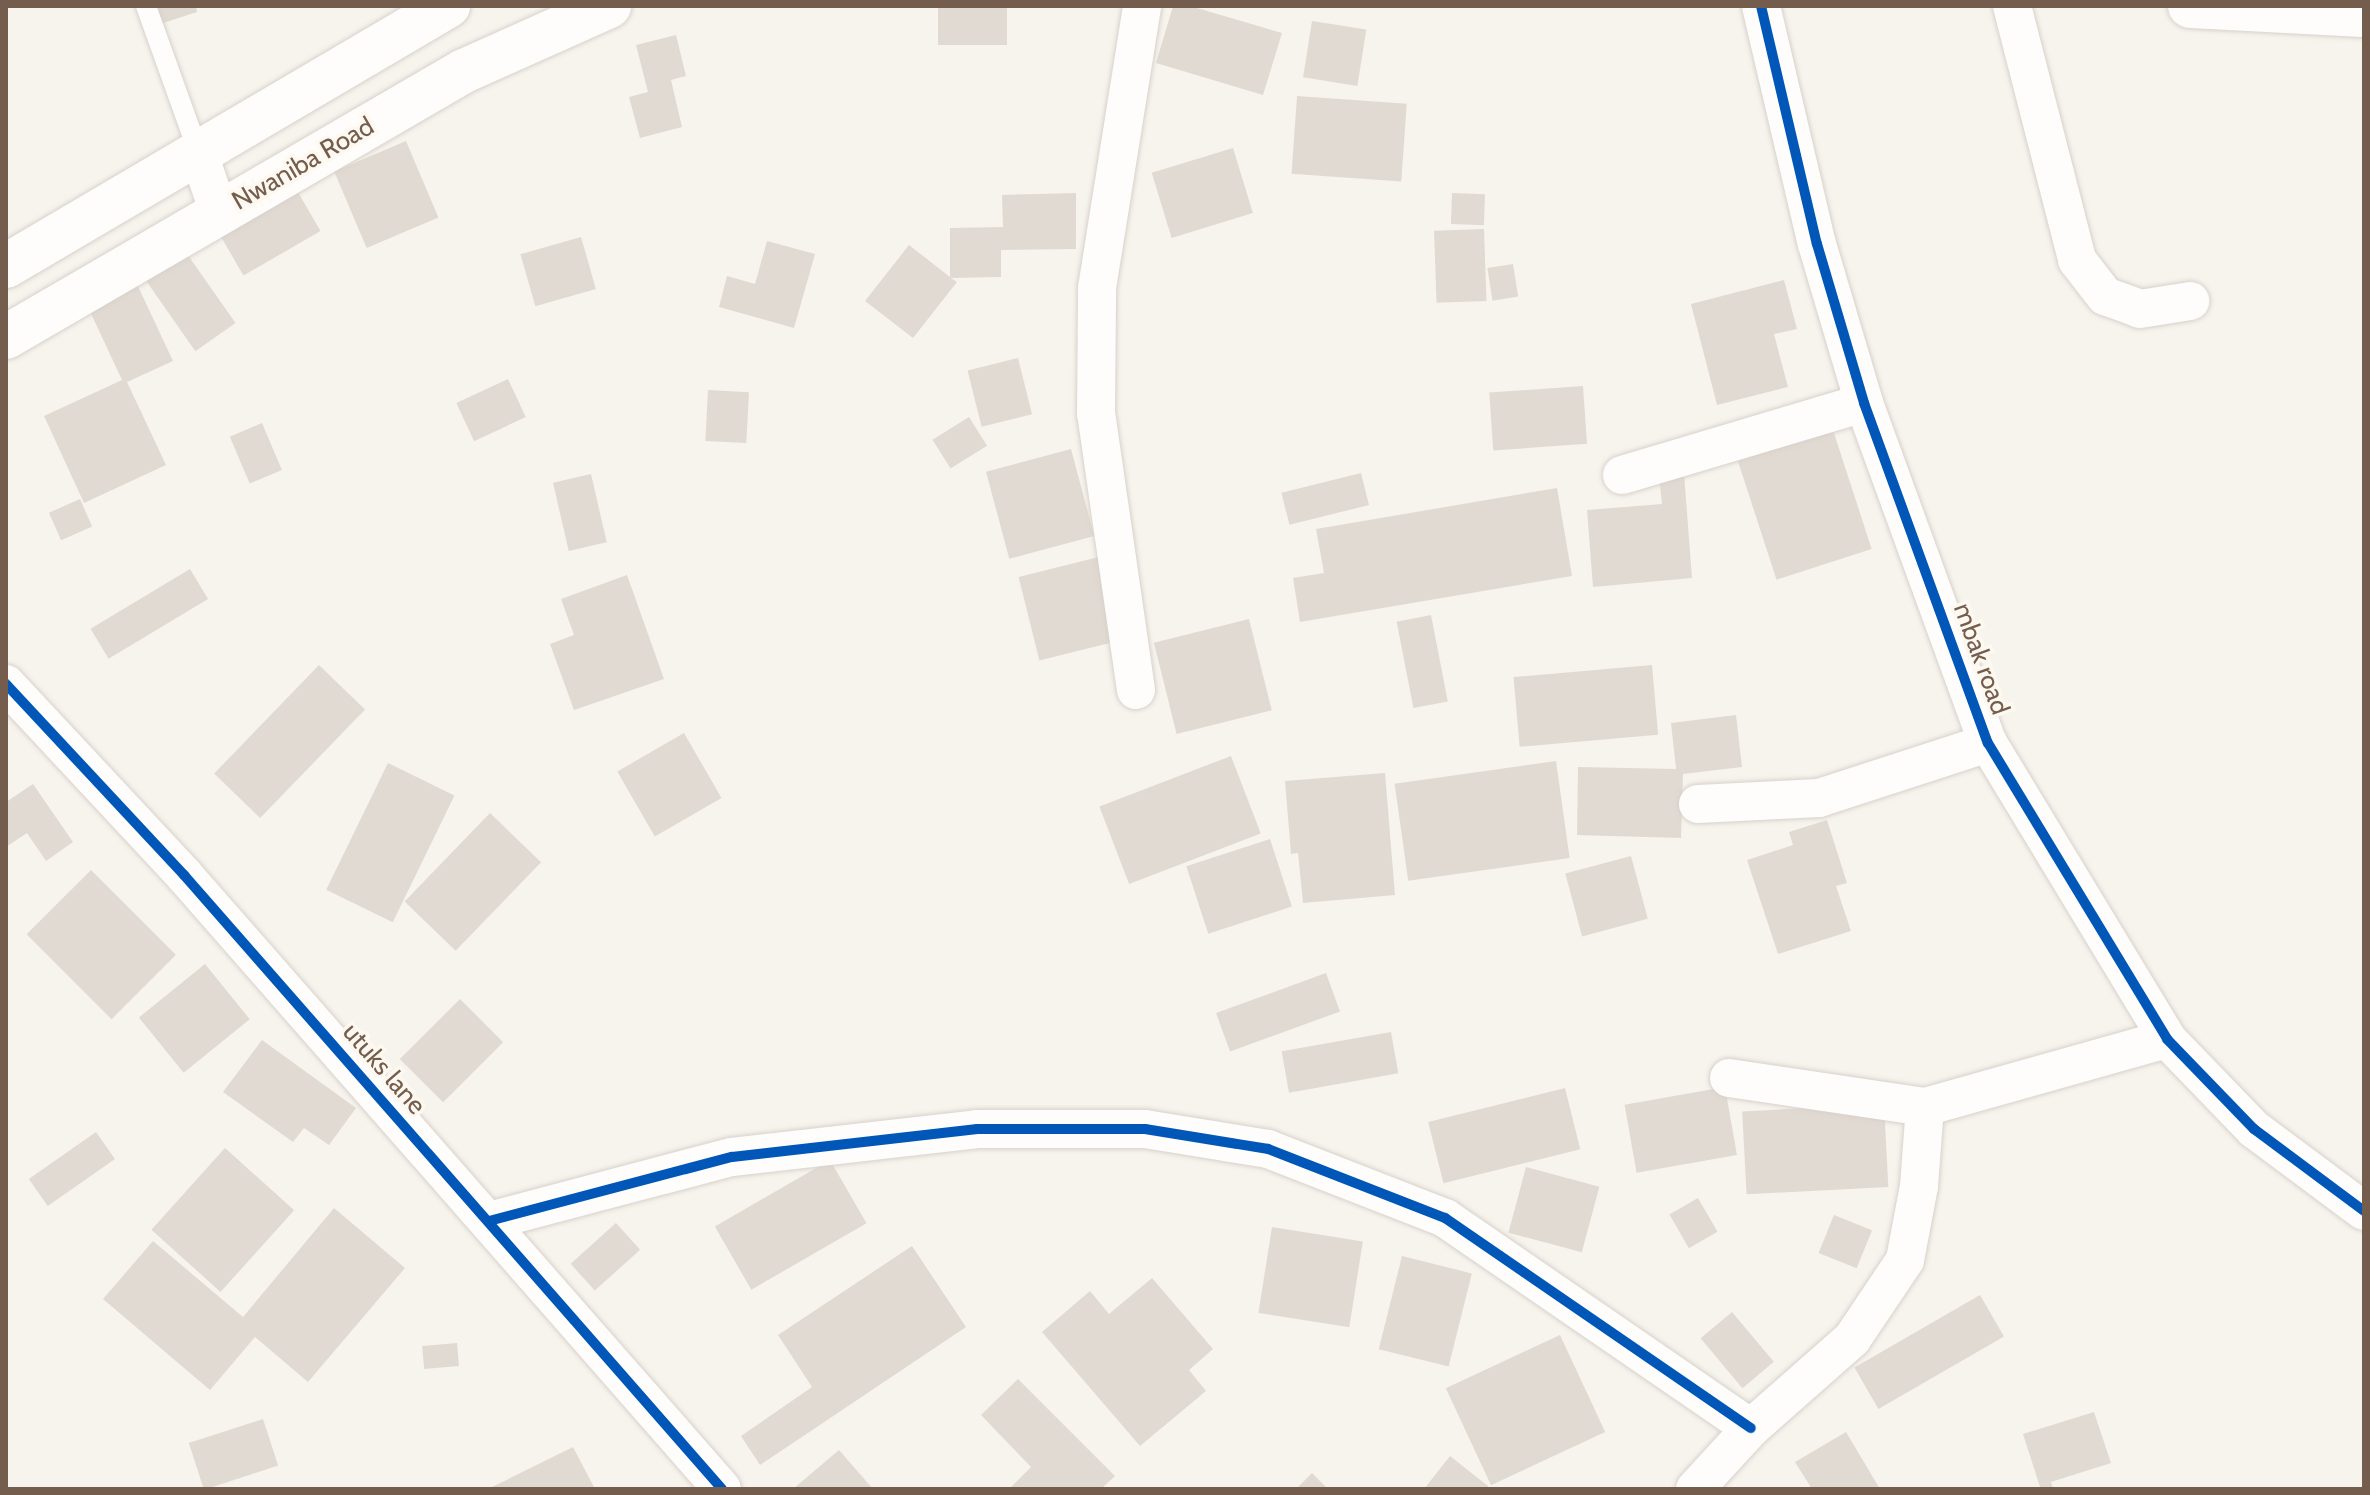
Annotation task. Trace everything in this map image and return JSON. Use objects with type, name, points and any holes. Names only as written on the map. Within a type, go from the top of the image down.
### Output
[{"type":"main road","points":[[6,266],[448,6]]},
{"type":"main road","name":"Nwaniba Road","points":[[6,337],[464,71],[609,6]]},
{"type":"main road","points":[[2190,6],[2364,15]]},
{"type":"street","points":[[1136,690],[1096,414],[1097,288],[1142,6]]},
{"type":"street","name":"mbak road","points":[[1761,6],[1817,244],[1864,403],[1988,743],[2167,1039],[2254,1129],[2364,1211]]},
{"type":"street","points":[[2012,6],[2077,260],[2105,296],[2140,309],[2190,301]]},
{"type":"street","points":[[198,151],[219,213]]},
{"type":"street","points":[[1622,475],[1864,403]]},
{"type":"street","name":"utuks lane","points":[[6,684],[184,875],[722,1489]]},
{"type":"street","points":[[1698,804],[1819,798],[1988,743]]},
{"type":"street","points":[[1729,1078],[1925,1107],[2167,1039]]},
{"type":"street","points":[[1695,1489],[1751,1428],[1852,1339],[1905,1260],[1919,1186],[1925,1107]]},
{"type":"street","points":[[489,1221],[732,1157],[977,1129],[1145,1129],[1268,1149],[1445,1218],[1751,1428]]},
{"type":"lane","points":[[146,6],[198,151]]},
{"type":"building","points":[[141,6],[196,6],[197,12],[148,28]]},
{"type":"building","points":[[938,6],[1007,6],[1007,45],[938,45]]},
{"type":"building","points":[[1173,6],[1190,6],[1282,33],[1263,95],[1156,63]]},
{"type":"building","points":[[1312,21],[1366,30],[1357,86],[1303,77]]},
{"type":"building","points":[[676,35],[686,76],[671,80],[682,127],[640,138],[629,97],[648,92],[636,45]]},
{"type":"building","points":[[1297,96],[1407,104],[1401,181],[1292,174]]},
{"type":"building","points":[[406,141],[438,217],[367,248],[334,171]]},
{"type":"building","points":[[1233,148],[1253,213],[1172,238],[1152,173]]},
{"type":"building","points":[[291,180],[320,231],[243,276],[214,224]]},
{"type":"building","points":[[1076,193],[1076,249],[1001,250],[1001,277],[951,278],[957,282],[913,338],[865,301],[909,245],[950,277],[950,228],[1003,227],[1002,195]]},
{"type":"building","points":[[1452,193],[1485,194],[1484,225],[1451,224]]},
{"type":"building","points":[[1484,229],[1487,301],[1437,303],[1434,231]]},
{"type":"building","points":[[581,237],[596,289],[535,306],[520,254]]},
{"type":"building","points":[[767,241],[815,254],[794,328],[719,307],[727,276],[755,284]]},
{"type":"building","points":[[185,251],[235,323],[195,351],[145,279]]},
{"type":"building","points":[[1513,264],[1518,297],[1492,301],[1487,268]]},
{"type":"building","points":[[1784,280],[1797,329],[1774,334],[1788,387],[1717,405],[1691,304]]},
{"type":"building","points":[[136,282],[173,361],[127,382],[166,465],[84,503],[44,416],[122,380],[87,305]]},
{"type":"building","points":[[1018,358],[1032,414],[982,427],[968,371]]},
{"type":"building","points":[[508,379],[526,417],[474,441],[456,403]]},
{"type":"building","points":[[1583,386],[1587,444],[1493,450],[1489,393]]},
{"type":"building","points":[[708,390],[749,392],[746,443],[705,441]]},
{"type":"building","points":[[969,417],[987,446],[951,469],[933,440]]},
{"type":"building","points":[[262,423],[282,470],[250,484],[230,437]]},
{"type":"building","points":[[1833,430],[1872,549],[1777,580],[1738,461]]},
{"type":"building","points":[[1071,449],[1094,536],[1009,559],[986,472]]},
{"type":"building","points":[[1361,473],[1369,505],[1289,525],[1281,493]]},
{"type":"building","points":[[1684,473],[1692,578],[1593,587],[1587,510],[1662,504],[1659,475]]},
{"type":"building","points":[[591,474],[607,542],[569,551],[553,483]]},
{"type":"building","points":[[1557,488],[1572,576],[1300,622],[1293,578],[1324,573],[1316,529]]},
{"type":"building","points":[[80,499],[92,526],[61,540],[49,513]]},
{"type":"building","points":[[1103,556],[1124,639],[1039,660],[1019,577]]},
{"type":"building","points":[[190,569],[208,599],[109,659],[91,629]]},
{"type":"building","points":[[627,575],[664,679],[574,710],[550,644],[574,635],[561,599]]},
{"type":"building","points":[[1431,615],[1448,701],[1413,708],[1397,622]]},
{"type":"building","points":[[1249,619],[1272,710],[1177,734],[1154,643]]},
{"type":"building","points":[[319,665],[365,709],[260,818],[214,774]]},
{"type":"building","points":[[1652,665],[1658,735],[1520,747],[1514,677]]},
{"type":"building","points":[[1736,715],[1742,767],[1683,774],[1681,838],[1577,835],[1578,767],[1676,769],[1671,723]]},
{"type":"building","points":[[684,733],[722,798],[655,836],[617,772]]},
{"type":"building","points":[[1231,756],[1261,833],[1129,884],[1099,807]]},
{"type":"building","points":[[1556,761],[1570,858],[1408,881],[1395,784]]},
{"type":"building","points":[[388,763],[455,795],[393,922],[326,890]]},
{"type":"building","points":[[1385,773],[1395,895],[1303,903],[1298,853],[1291,854],[1285,781]]},
{"type":"building","points":[[33,784],[73,842],[46,861],[27,833],[6,847],[6,802]]},
{"type":"building","points":[[490,813],[541,862],[456,951],[405,901]]},
{"type":"building","points":[[1827,820],[1847,883],[1836,886],[1851,931],[1778,954],[1747,860],[1793,845],[1789,832]]},
{"type":"building","points":[[1270,839],[1292,907],[1208,934],[1186,866]]},
{"type":"building","points":[[1631,856],[1648,919],[1582,936],[1565,874]]},
{"type":"building","points":[[91,870],[176,955],[112,1019],[27,934]]},
{"type":"building","points":[[205,964],[250,1019],[184,1073],[139,1017]]},
{"type":"building","points":[[1326,973],[1340,1012],[1230,1052],[1216,1013]]},
{"type":"building","points":[[460,999],[503,1042],[443,1102],[400,1059]]},
{"type":"building","points":[[1391,1032],[1398,1073],[1289,1093],[1282,1051]]},
{"type":"building","points":[[262,1040],[356,1108],[329,1145],[304,1128],[293,1142],[223,1092]]},
{"type":"building","points":[[1725,1087],[1737,1155],[1637,1173],[1625,1105]]},
{"type":"building","points":[[1565,1088],[1580,1149],[1443,1183],[1428,1122]]},
{"type":"building","points":[[1884,1104],[1888,1187],[1747,1194],[1742,1111]]},
{"type":"building","points":[[96,1132],[115,1159],[48,1206],[29,1179]]},
{"type":"building","points":[[225,1148],[294,1210],[221,1292],[151,1230]]},
{"type":"building","points":[[830,1160],[866,1223],[751,1290],[715,1226]]},
{"type":"building","points":[[1526,1167],[1599,1187],[1582,1252],[1508,1233]]},
{"type":"building","points":[[1698,1198],[1718,1232],[1689,1248],[1669,1214]]},
{"type":"building","points":[[334,1208],[405,1268],[308,1382],[255,1337],[210,1390],[103,1299],[153,1241],[243,1317]]},
{"type":"building","points":[[1834,1215],[1872,1230],[1857,1268],[1819,1253]]},
{"type":"building","points":[[616,1223],[640,1250],[595,1291],[571,1264]]},
{"type":"building","points":[[1272,1227],[1363,1241],[1349,1327],[1258,1313]]},
{"type":"building","points":[[912,1246],[966,1327],[760,1465],[741,1436],[812,1387],[778,1335]]},
{"type":"building","points":[[1402,1256],[1472,1273],[1449,1367],[1379,1349]]},
{"type":"building","points":[[1152,1278],[1213,1349],[1189,1370],[1206,1391],[1140,1446],[1042,1332],[1090,1291],[1109,1314]]},
{"type":"building","points":[[1980,1295],[2004,1337],[1878,1409],[1854,1368]]},
{"type":"building","points":[[1732,1312],[1774,1362],[1742,1388],[1701,1338]]},
{"type":"building","points":[[1560,1335],[1605,1432],[1491,1485],[1446,1388]]},
{"type":"building","points":[[457,1343],[459,1366],[424,1369],[422,1346]]},
{"type":"building","points":[[1018,1379],[1115,1476],[1101,1489],[1009,1489],[1031,1467],[981,1415]]},
{"type":"building","points":[[2094,1412],[2111,1463],[2051,1482],[2053,1489],[2035,1489],[2040,1487],[2023,1434]]},
{"type":"building","points":[[263,1419],[278,1466],[204,1489],[189,1443]]},
{"type":"building","points":[[1846,1432],[1880,1489],[1812,1489],[1795,1462]]},
{"type":"building","points":[[573,1447],[595,1489],[488,1489]]},
{"type":"building","points":[[839,1450],[873,1489],[793,1489]]},
{"type":"building","points":[[1450,1456],[1488,1486],[1486,1489],[1424,1489]]},
{"type":"building","points":[[1312,1473],[1328,1489],[1296,1489]]},
{"type":"cycle path","points":[[1761,6],[1817,244],[1864,403],[1988,743],[2167,1039],[2254,1129],[2364,1211]]},
{"type":"cycle path","points":[[6,684],[184,875],[722,1489]]},
{"type":"cycle path","points":[[489,1221],[732,1157],[977,1129],[1145,1129],[1268,1149],[1445,1218],[1751,1428]]}]
